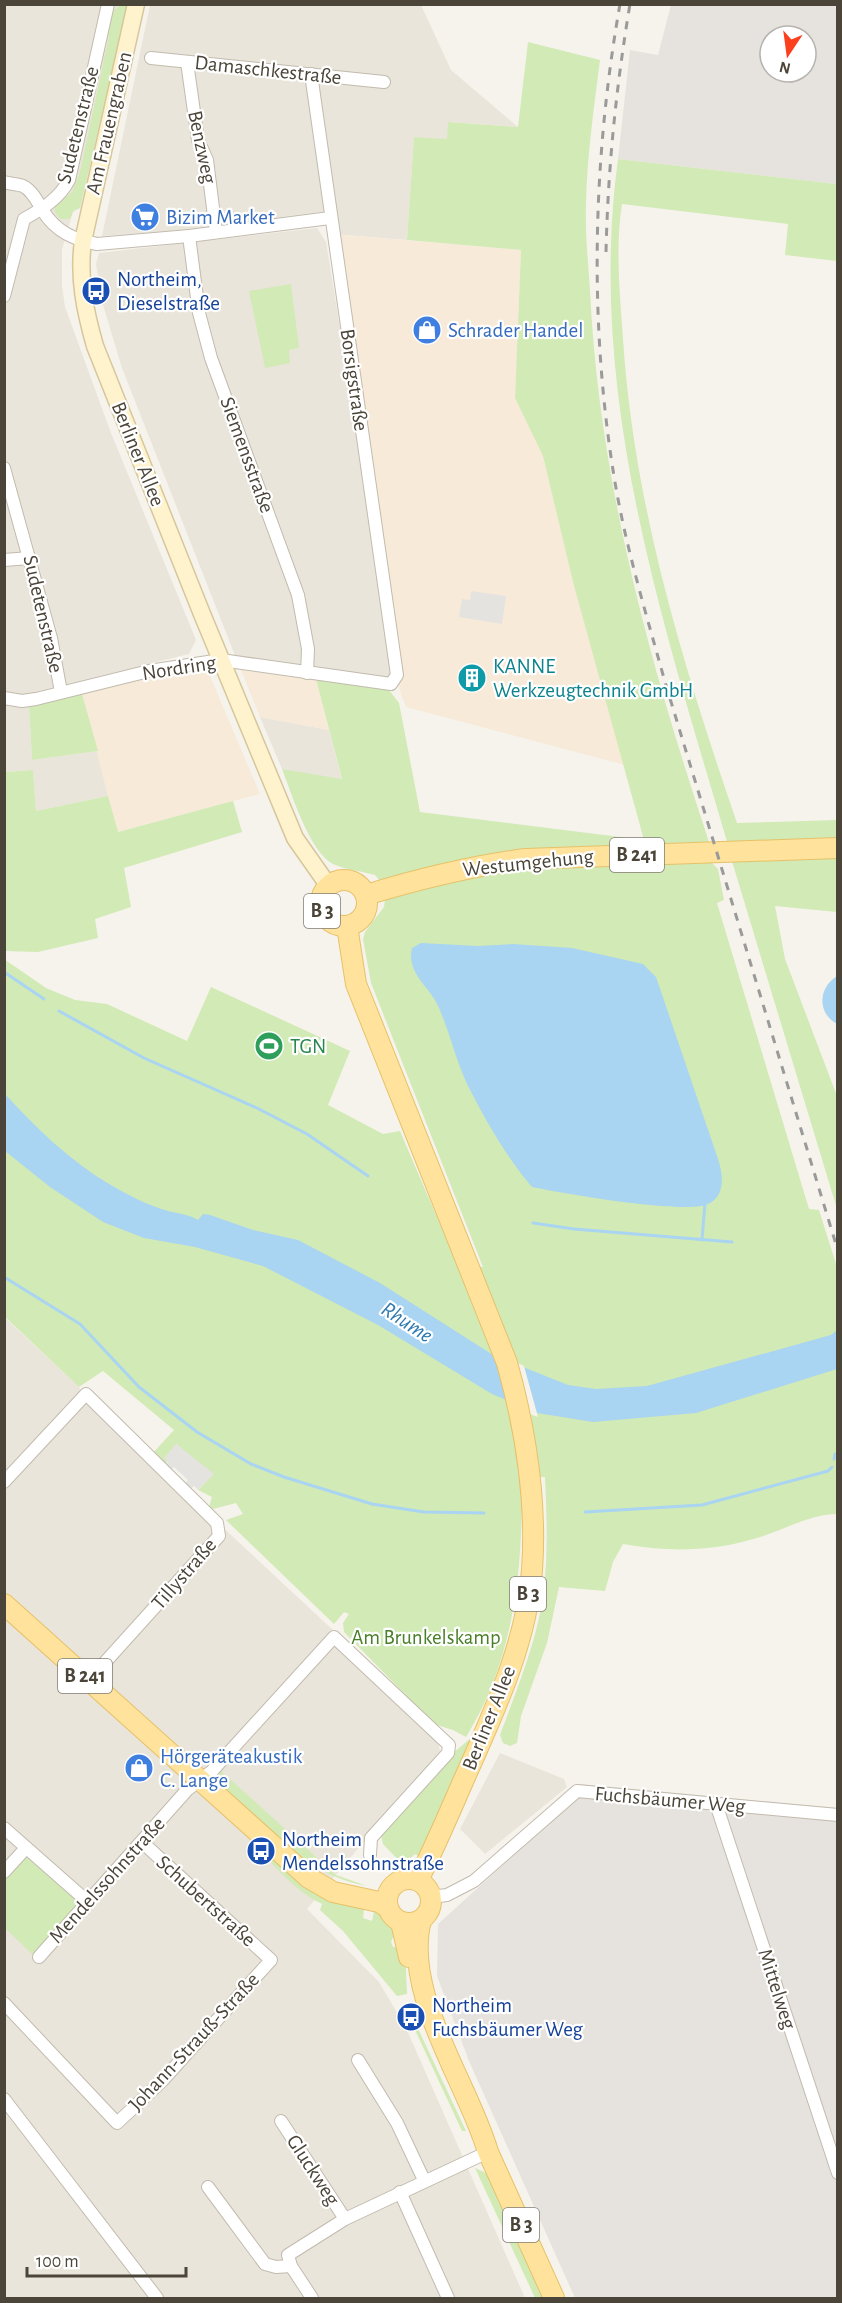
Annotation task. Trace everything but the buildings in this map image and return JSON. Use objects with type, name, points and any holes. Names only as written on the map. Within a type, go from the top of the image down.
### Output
[{"type":"main road","name":"Am Frauengraben","points":[[83,241],[136,4]]},
{"type":"main road","name":"Berliner Allee","points":[[83,241],[80,261],[82,291],[95,346],[221,660]]},
{"type":"main road","name":"B 3","points":[[221,660],[295,838],[328,885]]},
{"type":"main road","name":"Westumgehung","points":[[366,895],[458,870],[526,860],[837,848]]},
{"type":"main road","name":"B 3","points":[[340,880],[353,881],[366,895],[367,904],[363,917],[347,926],[332,923],[323,912],[321,898],[328,885],[340,880]]},
{"type":"main road","name":"Berliner Allee","points":[[347,926],[356,984],[507,1363],[520,1411],[531,1477],[532,1570],[524,1620],[496,1707],[417,1880]]},
{"type":"main road","name":"B 241","points":[[4,1604],[276,1847],[316,1876],[330,1883],[372,1890],[389,1897]]},
{"type":"main road","points":[[403,1879],[417,1880],[429,1890],[430,1910],[421,1920],[412,1923],[401,1922],[392,1916],[389,1897],[403,1879]]},
{"type":"main road","name":"B 3","points":[[421,1920],[418,1934],[428,2002],[456,2075],[481,2127],[488,2152],[554,2298]]},
{"type":"main road","name":"B 3","points":[[401,1922],[424,2027],[470,2131],[488,2152]]},
{"type":"street","name":"Sudetenstraße","points":[[4,296],[24,219],[42,209],[63,191],[69,180],[108,4]]},
{"type":"street","name":"Damaschkestraße","points":[[151,58],[384,82]]},
{"type":"street","name":"Benzweg","points":[[187,62],[198,140],[207,160],[216,232]]},
{"type":"street","name":"Borsigstraße","points":[[311,74],[397,675],[391,684]]},
{"type":"street","points":[[4,182],[23,186],[60,230],[83,241],[105,244],[330,218]]},
{"type":"street","name":"Siemensstraße","points":[[189,236],[199,313],[211,357],[298,595],[308,650],[307,673]]},
{"type":"street","name":"Sudetenstraße","points":[[4,468],[51,638],[62,692]]},
{"type":"street","points":[[4,561],[30,558]]},
{"type":"street","name":"Nordring","points":[[4,698],[22,701],[167,668],[221,660],[391,684]]},
{"type":"street","name":"Tillystraße","points":[[4,1482],[86,1394],[218,1522],[219,1536],[89,1680]]},
{"type":"street","name":"Mendelssohnstraße","points":[[39,1957],[187,1790],[212,1772],[334,1637],[448,1745],[448,1753],[371,1838],[370,1855]]},
{"type":"street","name":"Fuchsbäumer Weg","points":[[431,1897],[447,1894],[474,1881],[577,1791],[837,1815]]},
{"type":"street","name":"Mittelweg","points":[[716,1804],[837,2173]]},
{"type":"street","points":[[4,1828],[88,1902]]},
{"type":"street","name":"Schubertstraße","points":[[142,1842],[271,1960]]},
{"type":"street","points":[[4,1872],[26,1848]]},
{"type":"street","name":"Johann-Strauß-Straße","points":[[4,2003],[117,2123],[162,2081],[271,1960]]},
{"type":"street","points":[[358,2060],[397,2123],[424,2180]]},
{"type":"street","points":[[4,2099],[157,2298]]},
{"type":"street","name":"Gluckweg","points":[[281,2121],[345,2219]]},
{"type":"street","points":[[312,2298],[291,2266],[288,2255],[345,2219],[488,2152]]},
{"type":"street","points":[[208,2187],[265,2264],[276,2267],[291,2266]]},
{"type":"street","points":[[400,2192],[448,2298]]},
{"type":"shaded area","points":[[5,5],[127,5],[80,208],[73,212],[62,249],[62,286],[65,307],[111,433],[196,640],[189,654],[34,692],[29,706],[32,760],[98,751],[108,796],[36,811],[33,770],[5,772]]},
{"type":"shaded area","points":[[150,5],[421,5],[451,70],[518,127],[449,122],[448,140],[414,137],[407,240],[332,234],[336,210],[171,231],[102,236]]},
{"type":"shaded area","points":[[671,5],[837,5],[837,184],[618,159],[630,50],[658,55]]},
{"type":"shaded area","points":[[317,228],[326,242],[397,675],[389,680],[236,658],[122,368],[103,305],[96,264],[99,253]]},
{"type":"shaded area","points":[[332,234],[521,250],[515,398],[543,456],[573,582],[625,765],[406,707],[400,691]]},
{"type":"shaded area","points":[[471,591],[506,596],[502,624],[459,617],[462,599],[470,600]]},
{"type":"shaded area","points":[[241,670],[316,679],[329,730],[260,717]]},
{"type":"shaded area","points":[[204,673],[210,676],[260,794],[117,832],[82,694],[134,681]]},
{"type":"shaded area","points":[[260,717],[329,730],[342,780],[282,769]]},
{"type":"shaded area","points":[[4,1317],[79,1387],[85,1399],[434,1724],[440,1751],[307,1909],[379,1982],[406,2028],[525,2298],[5,2298]]},
{"type":"shaded area","points":[[176,1444],[214,1474],[198,1490],[194,1486],[190,1489],[185,1484],[188,1480],[174,1467],[169,1471],[165,1466],[168,1462],[164,1458]]},
{"type":"shaded area","points":[[500,1753],[564,1779],[567,1787],[485,1854],[460,1829]]},
{"type":"shaded area","points":[[580,1784],[837,1808],[837,2298],[575,2298],[469,2061],[437,1976],[438,1924],[556,1817]]},
{"type":"green space","points":[[121,5],[127,5],[80,208],[73,211],[70,219],[60,219],[55,212],[55,207],[72,192],[80,172],[109,36],[106,32],[114,10]]},
{"type":"green space","points":[[528,42],[600,60],[589,150],[586,215],[595,362],[604,432],[616,502],[648,640],[710,845],[451,863],[379,880],[375,875],[338,866],[325,858],[302,821],[282,769],[342,779],[316,679],[389,690],[399,703],[420,812],[644,840],[573,582],[543,456],[515,398],[521,250],[407,240],[414,137],[447,139],[448,122],[518,127]]},
{"type":"green space","points":[[618,159],[837,184],[837,261],[785,255],[788,224],[622,204],[618,254],[629,402],[650,524],[680,645],[737,823],[837,820],[837,841],[728,845],[656,592],[637,507],[622,421],[613,334],[611,247]]},
{"type":"green space","points":[[291,284],[299,348],[289,350],[290,363],[265,368],[249,291]]},
{"type":"green space","points":[[82,694],[98,751],[32,760],[29,706]]},
{"type":"green space","points":[[33,770],[36,811],[108,796],[118,832],[233,801],[242,832],[124,868],[131,907],[95,919],[98,938],[38,952],[5,951],[5,772]]},
{"type":"green space","points":[[837,855],[837,912],[775,906],[785,959],[837,1096],[837,1209],[731,858]]},
{"type":"green space","name":"Am Brunkelskamp","points":[[711,862],[718,869],[724,900],[717,903],[809,1209],[819,1210],[837,1267],[837,1514],[805,1520],[763,1536],[721,1546],[672,1549],[623,1544],[613,1562],[605,1591],[559,1587],[547,1643],[521,1716],[517,1743],[510,1746],[503,1743],[500,1735],[535,1633],[546,1566],[545,1477],[521,1477],[518,1579],[513,1612],[495,1677],[466,1737],[434,1724],[344,1632],[343,1623],[349,1614],[344,1612],[334,1624],[226,1520],[243,1514],[236,1503],[213,1509],[209,1507],[212,1497],[198,1490],[213,1474],[176,1444],[165,1466],[152,1454],[174,1430],[103,1371],[79,1387],[5,1317],[4,959],[46,988],[75,1000],[107,1004],[187,1041],[211,987],[350,1051],[328,1105],[383,1134],[400,1131],[457,1264],[483,1267],[371,983],[363,939],[365,932],[384,907],[385,899],[462,876],[546,866]]},
{"type":"green space","points":[[481,1722],[419,1856],[415,1854],[403,1865],[383,1844],[381,1835],[452,1754],[472,1737]]},
{"type":"green space","points":[[220,1770],[336,1875],[367,1886],[324,1871],[304,1860],[286,1846],[217,1782]]},
{"type":"green space","points":[[264,1852],[285,1866],[365,1903],[363,1918],[372,1921],[375,1906],[396,1926],[403,1937],[393,1937],[391,1942],[393,1947],[405,1947],[407,1994],[397,1996],[343,1931],[320,1910],[322,1904],[290,1882],[262,1853]]},
{"type":"green space","points":[[33,1858],[73,1895],[75,1907],[33,1955],[5,1928],[4,1878],[22,1859]]},
{"type":"green space","points":[[413,2018],[466,2131],[462,2131],[410,2019]]},
{"type":"green space","points":[[475,2168],[488,2174],[547,2298],[535,2298]]},
{"type":"water","points":[[421,943],[478,946],[513,944],[572,948],[643,964],[656,977],[718,1159],[722,1184],[718,1196],[708,1204],[695,1207],[675,1207],[622,1202],[532,1187],[506,1152],[482,1112],[468,1086],[439,1008],[412,965],[412,948]]},
{"type":"water","points":[[837,976],[837,1024],[826,1014],[822,1000],[826,987]]},
{"type":"water","name":"Rhume","points":[[4,1093],[67,1154],[95,1175],[130,1196],[161,1209],[198,1220],[203,1214],[210,1215],[253,1230],[298,1240],[380,1283],[493,1355],[568,1385],[596,1389],[647,1386],[831,1335],[837,1330],[837,1369],[696,1413],[593,1422],[537,1413],[492,1394],[378,1325],[263,1266],[195,1247],[144,1238],[103,1222],[50,1187],[5,1151]]},
{"type":"pier","points":[[495,1352],[524,1366],[538,1417],[508,1406]]},
{"type":"waterway","points":[[4,972],[44,999]]},
{"type":"waterway","points":[[59,1011],[144,1058],[257,1108],[307,1134],[368,1176]]},
{"type":"waterway","points":[[702,1240],[705,1203]]},
{"type":"waterway","points":[[533,1223],[574,1229],[732,1242]]},
{"type":"waterway","points":[[4,1277],[80,1324],[139,1387],[197,1432],[251,1464],[284,1477],[372,1504],[424,1512],[484,1513]]},
{"type":"waterway","points":[[834,1459],[835,1454]]},
{"type":"waterway","points":[[585,1512],[702,1505],[828,1471],[832,1467]]},
{"type":"railway","points":[[620,4],[604,120],[597,237],[600,354],[613,470],[623,524],[665,682],[838,1251]]},
{"type":"railway","points":[[606,252],[614,128],[630,4]]},
{"type":"place","name":"Bizim Market","points":[[145,217]]},
{"type":"place","name":"Northeim, Dieselstraße","points":[[96,291]]},
{"type":"place","name":"Schrader Handel","points":[[427,330]]},
{"type":"place","name":"KANNE Werkzeugtechnik GmbH","points":[[472,678]]},
{"type":"place","name":"TGN","points":[[269,1046]]},
{"type":"place","name":"Hörgeräteakustik C. Lange","points":[[139,1768]]},
{"type":"place","name":"Northeim Mendelssohnstraße","points":[[261,1851]]},
{"type":"place","name":"Northeim Fuchsbäumer Weg","points":[[411,2017]]}]
